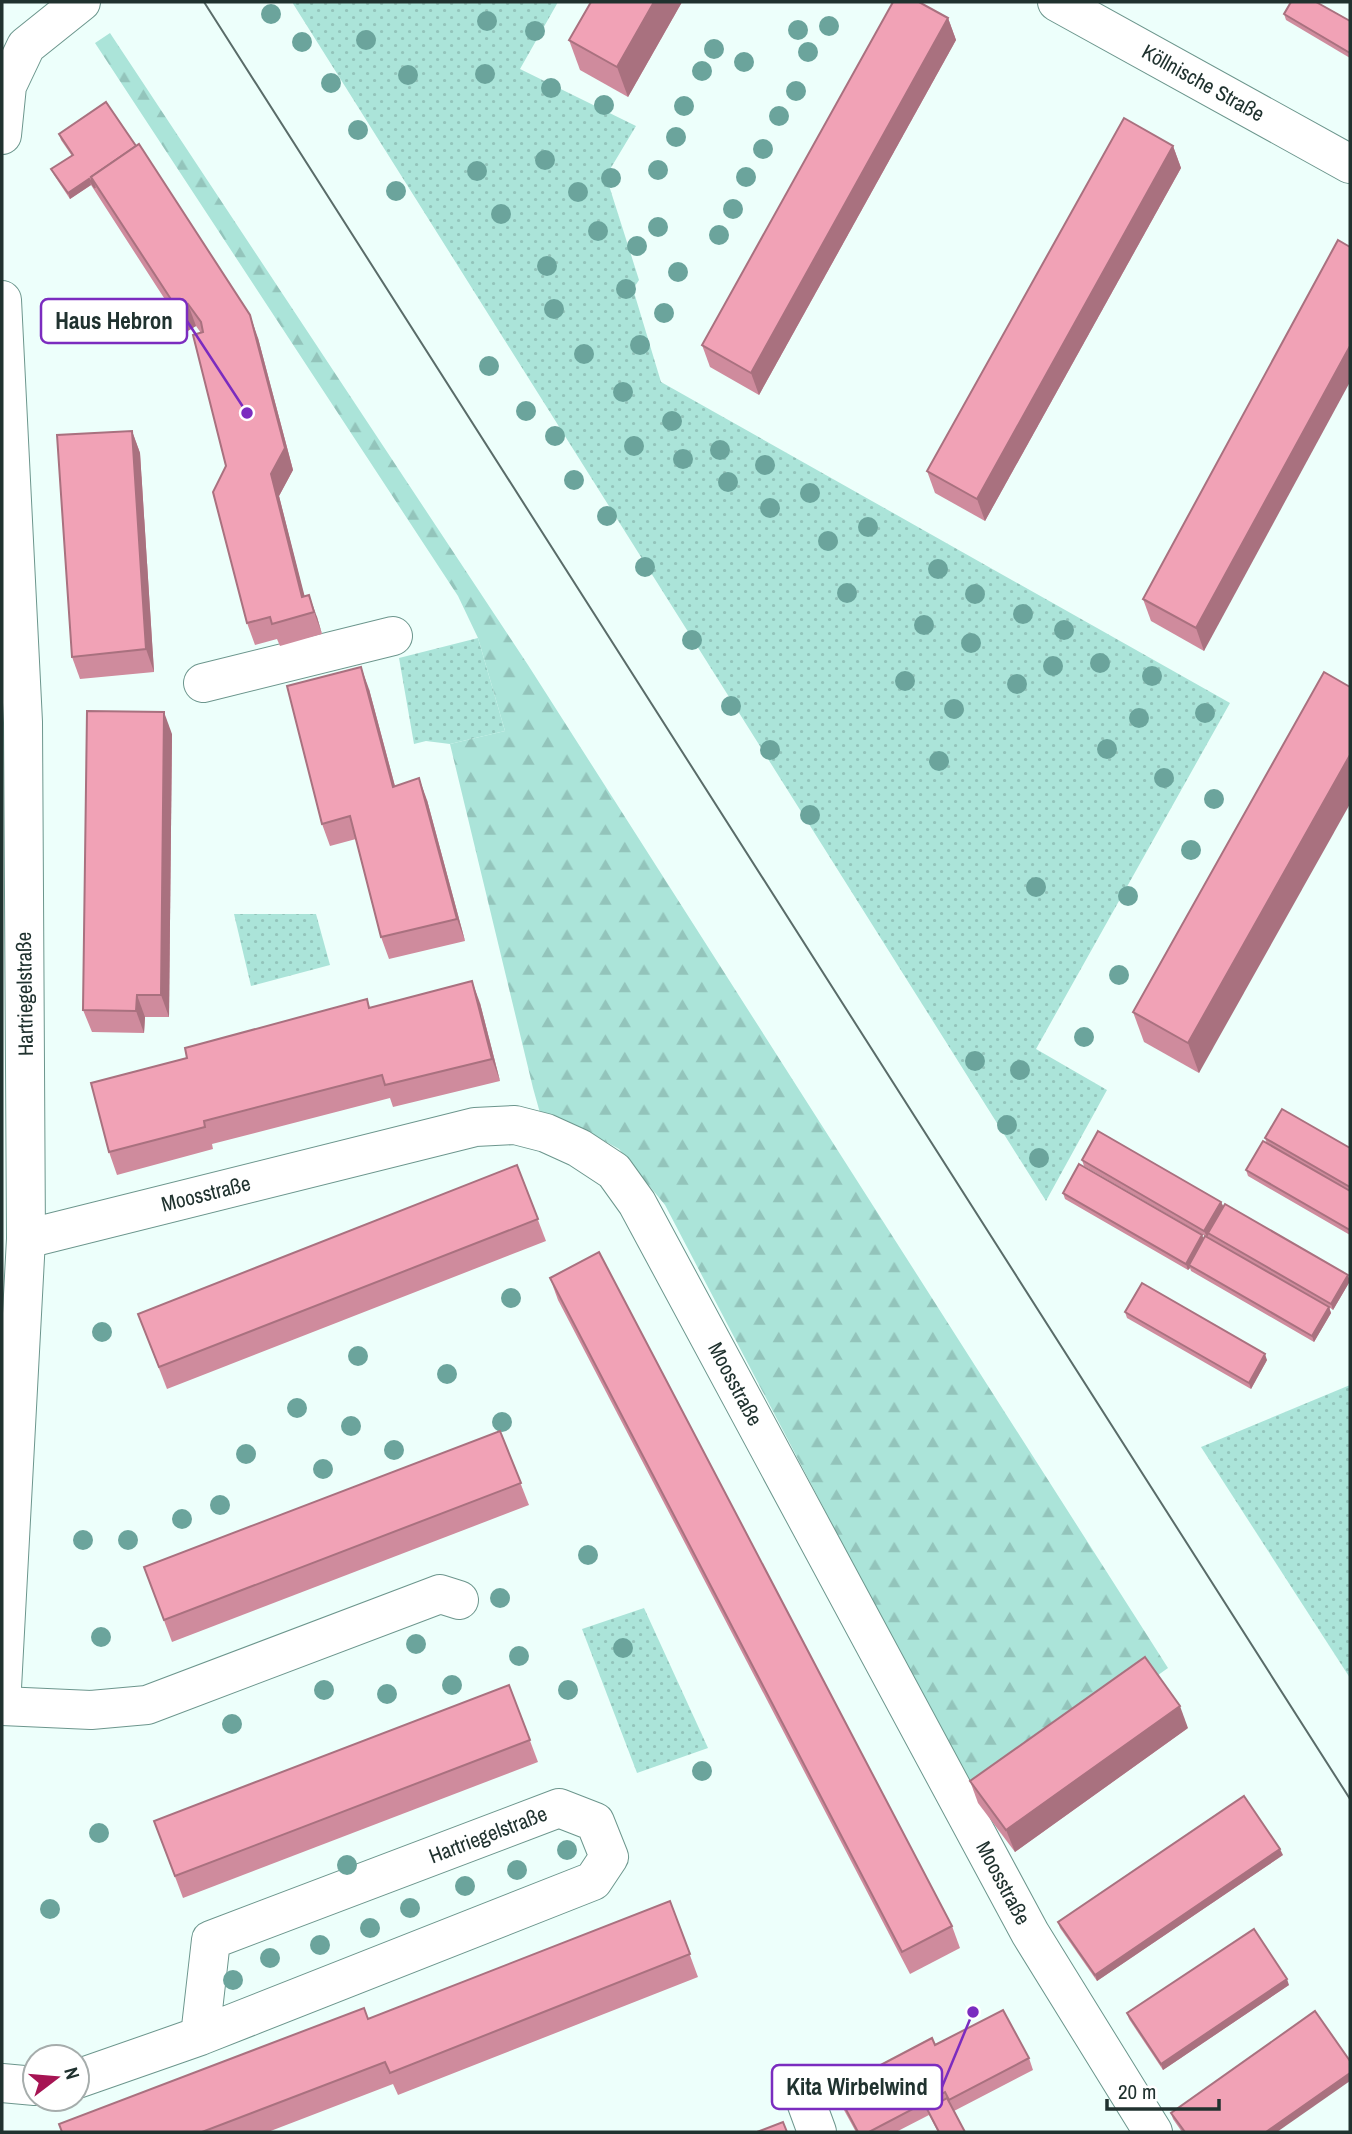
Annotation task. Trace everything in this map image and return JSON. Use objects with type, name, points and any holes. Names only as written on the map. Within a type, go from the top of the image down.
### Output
[{"type":"street","points":[[2,135],[7,86],[26,46],[81,2]]},
{"type":"street","name":"Köllnische Straße","points":[[1057,2],[1350,164]]},
{"type":"street","name":"Hartriegelstraße","points":[[2,300],[23,722],[26,1239],[2,1688]]},
{"type":"street","points":[[202,683],[393,636]]},
{"type":"street","name":"Moosstraße","points":[[26,1239],[475,1127],[515,1125],[546,1133],[579,1148],[614,1171],[637,1203],[1030,1933],[1153,2132]]},
{"type":"street","points":[[2,1706],[92,1710],[148,1705],[440,1594],[459,1600]]},
{"type":"street","name":"Hartriegelstraße","points":[[91,2074],[200,2036],[593,1881],[609,1857],[595,1822],[559,1808],[211,1940],[200,2036]]},
{"type":"street","points":[[2,2083],[21,2084]]},
{"type":"green space","points":[[292,2],[558,2],[520,69],[636,126],[606,176],[639,280],[633,289],[661,382],[1230,703],[1036,1049],[1107,1090],[1046,1201]]},
{"type":"green space","points":[[110,33],[528,665],[1168,1668],[978,1803],[665,1205],[619,1149],[579,1127],[540,1113],[450,744],[505,731],[478,638],[458,596],[95,43]]},
{"type":"green space","points":[[478,638],[505,731],[450,744],[426,741],[414,744],[399,658]]},
{"type":"green space","points":[[234,914],[316,914],[330,965],[251,986]]},
{"type":"green space","points":[[1350,1385],[1350,1678],[1201,1447]]},
{"type":"green space","points":[[644,1608],[708,1748],[637,1773],[582,1629]]},
{"type":"building","points":[[591,2],[654,2],[617,67],[569,40]]},
{"type":"building","points":[[893,2],[919,2],[948,18],[751,373],[702,345]]},
{"type":"building","points":[[1291,2],[1316,2],[1350,21],[1350,53],[1284,14]]},
{"type":"building","points":[[106,102],[136,146],[91,177],[95,188],[89,179],[68,193],[51,169],[73,155],[59,134]]},
{"type":"building","points":[[1124,118],[1173,146],[977,499],[927,471]]},
{"type":"building","points":[[139,144],[250,315],[285,448],[271,474],[302,597],[309,595],[314,612],[272,624],[270,617],[247,623],[213,492],[226,466],[193,335],[203,332],[201,322],[188,304],[178,310],[91,177]]},
{"type":"building","points":[[1338,240],[1350,247],[1350,346],[1196,628],[1143,599]]},
{"type":"building","points":[[132,431],[146,649],[72,657],[57,435]]},
{"type":"building","points":[[361,667],[393,787],[419,778],[457,919],[381,937],[350,816],[322,824],[287,686]]},
{"type":"building","points":[[1324,672],[1350,687],[1350,755],[1188,1043],[1133,1012]]},
{"type":"building","points":[[87,711],[164,712],[161,995],[137,995],[136,1011],[83,1010]]},
{"type":"building","points":[[472,981],[492,1059],[385,1085],[382,1075],[204,1121],[205,1127],[109,1152],[91,1083],[187,1058],[185,1048],[367,999],[369,1008]]},
{"type":"building","points":[[1282,1109],[1350,1148],[1350,1187],[1265,1138]]},
{"type":"building","points":[[1098,1131],[1221,1202],[1204,1231],[1082,1160]]},
{"type":"building","points":[[1263,1141],[1350,1191],[1350,1230],[1246,1170]]},
{"type":"building","points":[[1079,1164],[1202,1235],[1186,1264],[1063,1193]]},
{"type":"building","points":[[517,1165],[538,1219],[159,1367],[138,1314]]},
{"type":"building","points":[[1225,1204],[1348,1275],[1331,1304],[1208,1233]]},
{"type":"building","points":[[1205,1236],[1329,1307],[1312,1336],[1189,1265]]},
{"type":"building","points":[[599,1252],[952,1926],[902,1952],[550,1278]]},
{"type":"building","points":[[1142,1283],[1265,1354],[1249,1383],[1125,1312]]},
{"type":"building","points":[[500,1431],[521,1483],[164,1620],[144,1567]]},
{"type":"building","points":[[1145,1657],[1180,1706],[1006,1830],[970,1781]]},
{"type":"building","points":[[509,1685],[530,1740],[175,1876],[154,1821]]},
{"type":"building","points":[[1244,1796],[1280,1849],[1095,1975],[1058,1922]]},
{"type":"building","points":[[670,1901],[690,1954],[390,2073],[385,2062],[202,2132],[62,2132],[59,2124],[364,2008],[368,2019]]},
{"type":"building","points":[[1254,1929],[1287,1979],[1161,2064],[1127,2013]]},
{"type":"building","points":[[1003,2010],[1029,2058],[949,2100],[945,2092],[869,2132],[858,2132],[835,2089],[932,2038],[935,2045]]},
{"type":"building","points":[[1315,2011],[1350,2061],[1350,2073],[1266,2132],[1185,2132],[1171,2113]]},
{"type":"building","points":[[947,2098],[965,2132],[939,2132],[927,2109]]},
{"type":"building","points":[[783,2122],[787,2132],[757,2132]]},
{"type":"tram line","points":[[204,2],[1350,1799]]},
{"type":"place","name":"Haus Hebron","points":[[247,413]]},
{"type":"place","name":"Kita Wirbelwind","points":[[973,2012]]}]
